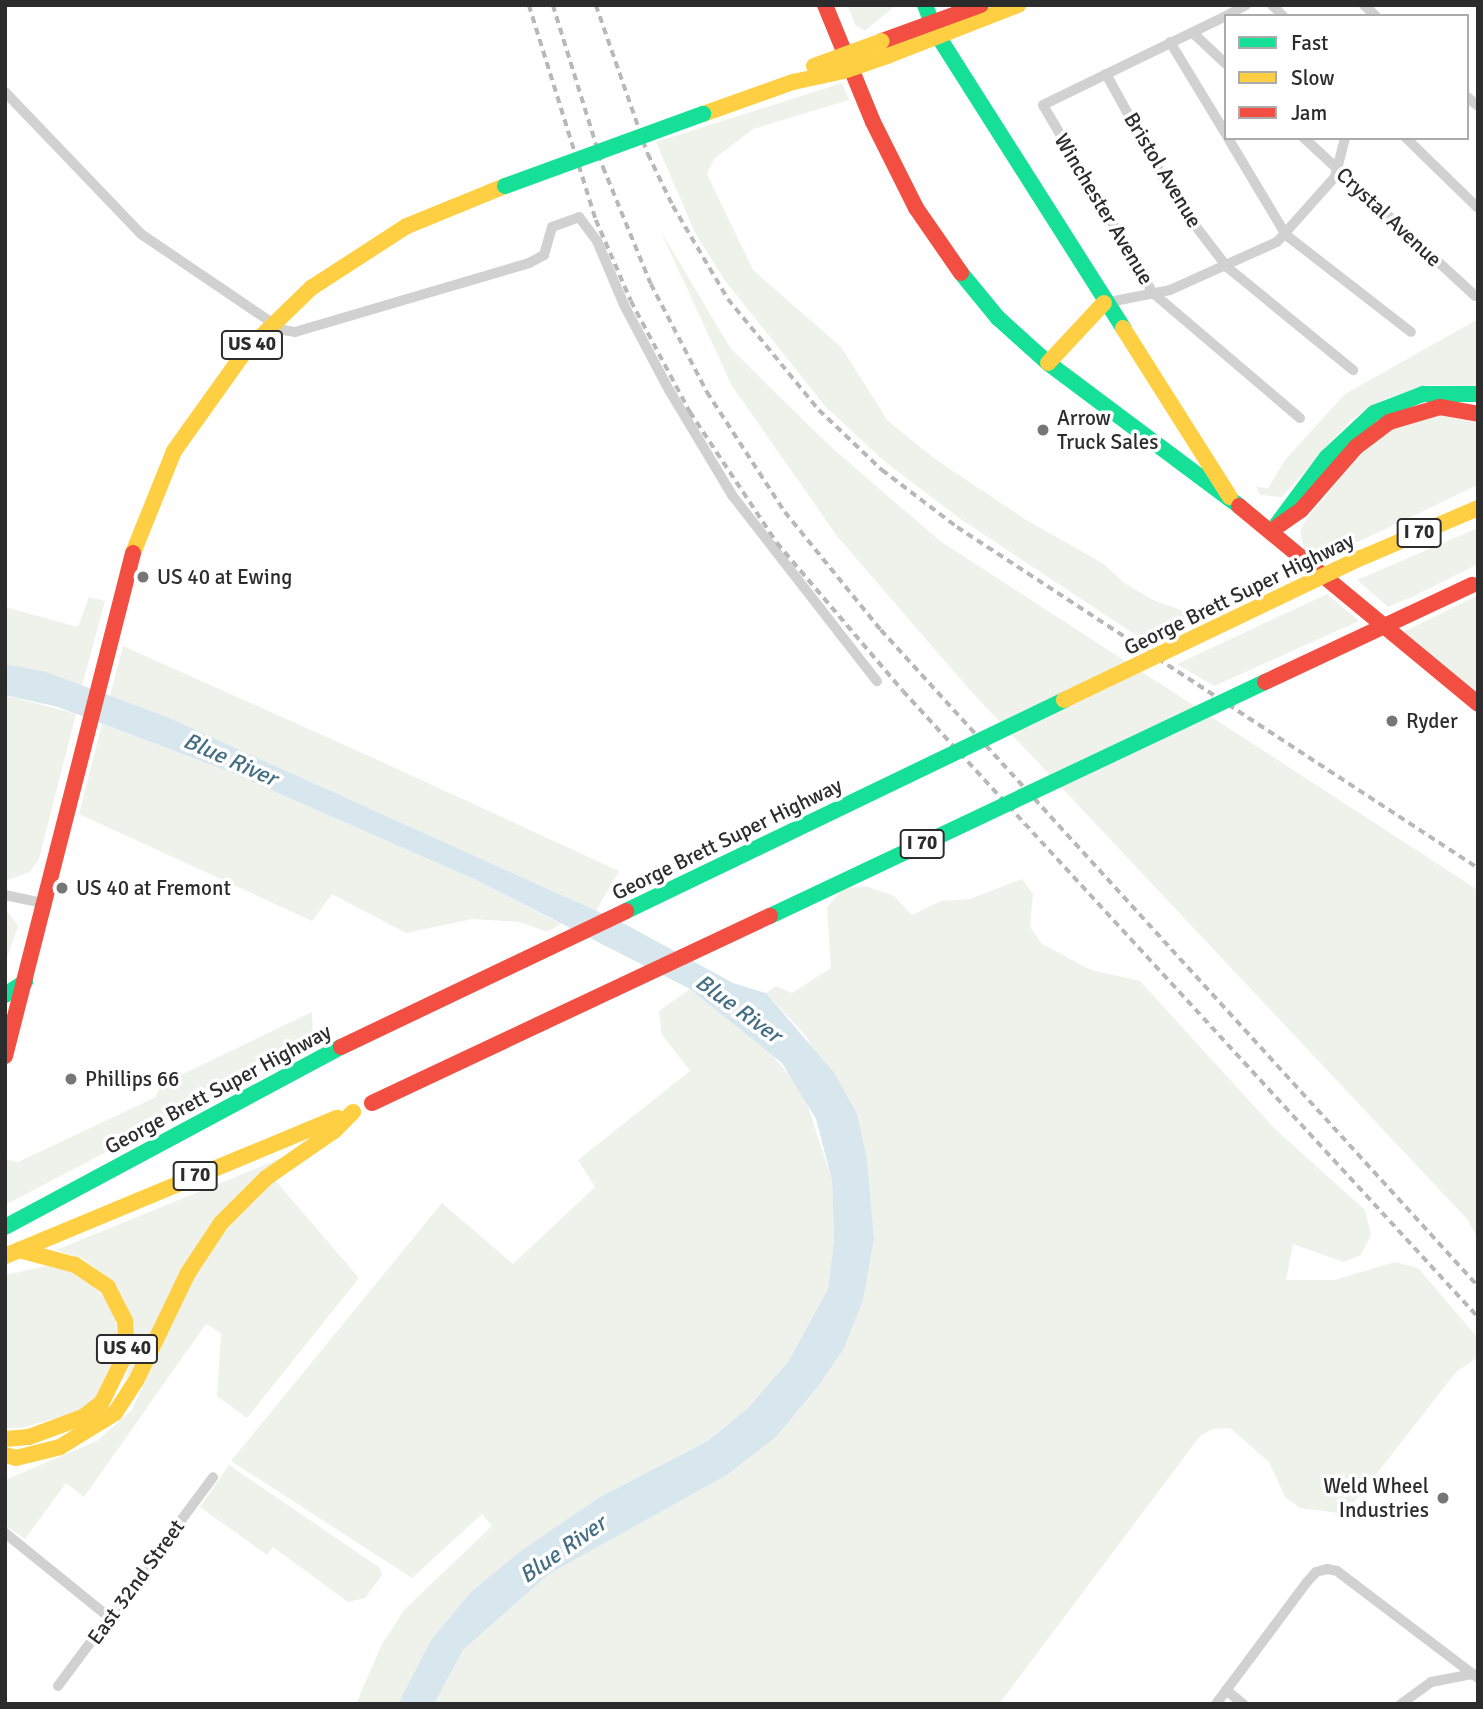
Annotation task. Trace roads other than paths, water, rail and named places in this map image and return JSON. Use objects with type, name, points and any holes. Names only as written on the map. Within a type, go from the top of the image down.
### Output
[{"type":"main road","points":[[825,5],[893,167],[938,245],[998,318],[1048,363],[1272,531],[1478,704]]},
{"type":"main road","points":[[925,5],[935,30],[1104,303],[1217,471],[1231,499]]},
{"type":"main road","name":"US 40","points":[[935,30],[981,5]]},
{"type":"main road","name":"US 40","points":[[5,1056],[138,532],[174,451],[219,384],[271,324],[311,288],[382,240],[505,186],[935,30],[1018,5]]},
{"type":"main road","points":[[1048,363],[1104,303]]},
{"type":"main road","points":[[1272,531],[1327,457],[1374,413],[1423,394],[1478,394]]},
{"type":"main road","points":[[1272,531],[1301,510],[1356,447],[1389,422],[1440,408],[1478,414]]},
{"type":"main road","name":"George Brett Super Highway","points":[[5,1227],[341,1047],[1361,558],[1478,509]]},
{"type":"main road","name":"I 70","points":[[12,1253],[353,1112],[1475,583]]},
{"type":"main road","points":[[5,995],[25,982]]},
{"type":"main road","points":[[9,1459],[60,1447],[115,1413],[136,1381],[188,1273],[221,1223],[266,1178],[334,1132],[353,1112]]},
{"type":"main road","name":"US 40","points":[[5,1439],[29,1437],[83,1417],[102,1402],[127,1351],[125,1321],[108,1287],[75,1265],[12,1253]]},
{"type":"street","points":[[1230,14],[1246,5]]},
{"type":"street","points":[[1107,74],[1224,17]]},
{"type":"street","points":[[1193,33],[1224,62]]},
{"type":"street","points":[[1170,42],[1224,131]]},
{"type":"street","name":"Winchester Avenue","points":[[1107,74],[1042,105],[1153,293],[1300,418]]},
{"type":"street","name":"Bristol Avenue","points":[[1107,74],[1175,199],[1227,267],[1353,370]]},
{"type":"street","points":[[5,92],[141,234],[271,324],[295,332],[519,266],[544,255],[552,228],[579,217],[588,224],[669,390],[732,495],[877,681]]},
{"type":"street","points":[[1229,140],[1286,234],[1411,332]]},
{"type":"street","name":"Crystal Avenue","points":[[1306,140],[1475,296]]},
{"type":"street","points":[[1104,303],[1153,293],[1227,267],[1286,234],[1338,171],[1345,140]]},
{"type":"street","points":[[1408,140],[1478,208]]},
{"type":"street","points":[[5,895],[43,903]]},
{"type":"street","name":"East 32nd Street","points":[[58,1686],[212,1477]]},
{"type":"street","points":[[5,1533],[110,1618]]},
{"type":"street","points":[[1216,1704],[1307,1582],[1316,1572],[1327,1569],[1337,1571],[1476,1676]]},
{"type":"street","points":[[1401,1704],[1431,1682],[1476,1676]]},
{"type":"street","points":[[1226,1690],[1244,1704]]},
{"type":"water","name":"Blue River","points":[[5,664],[46,672],[167,717],[623,923],[733,983],[766,993],[835,1074],[857,1114],[867,1159],[874,1238],[863,1300],[844,1348],[819,1385],[776,1437],[727,1475],[549,1574],[463,1650],[434,1704],[398,1704],[431,1640],[471,1592],[521,1551],[600,1497],[707,1441],[747,1409],[788,1362],[828,1289],[834,1240],[832,1180],[816,1119],[782,1063],[690,989],[474,879],[230,772],[58,707],[5,695]]},
{"type":"railway","points":[[529,5],[596,220],[631,301],[690,412],[777,543],[903,691],[1478,1317]]},
{"type":"railway","points":[[553,5],[603,167],[651,284],[707,392],[785,512],[881,630],[1478,1286]]},
{"type":"railway","points":[[596,5],[648,154],[673,206],[728,299],[819,410],[882,470],[957,527],[1478,868]]},
{"type":"place","name":"Arrow Truck Sales","points":[[1043,430]]},
{"type":"place","name":"US 40 at Ewing","points":[[143,577]]},
{"type":"place","name":"Ryder","points":[[1392,721]]},
{"type":"place","name":"US 40 at Fremont","points":[[62,888]]},
{"type":"place","name":"Phillips 66","points":[[71,1079]]},
{"type":"place","name":"Weld Wheel Industries","points":[[1443,1498]]}]
